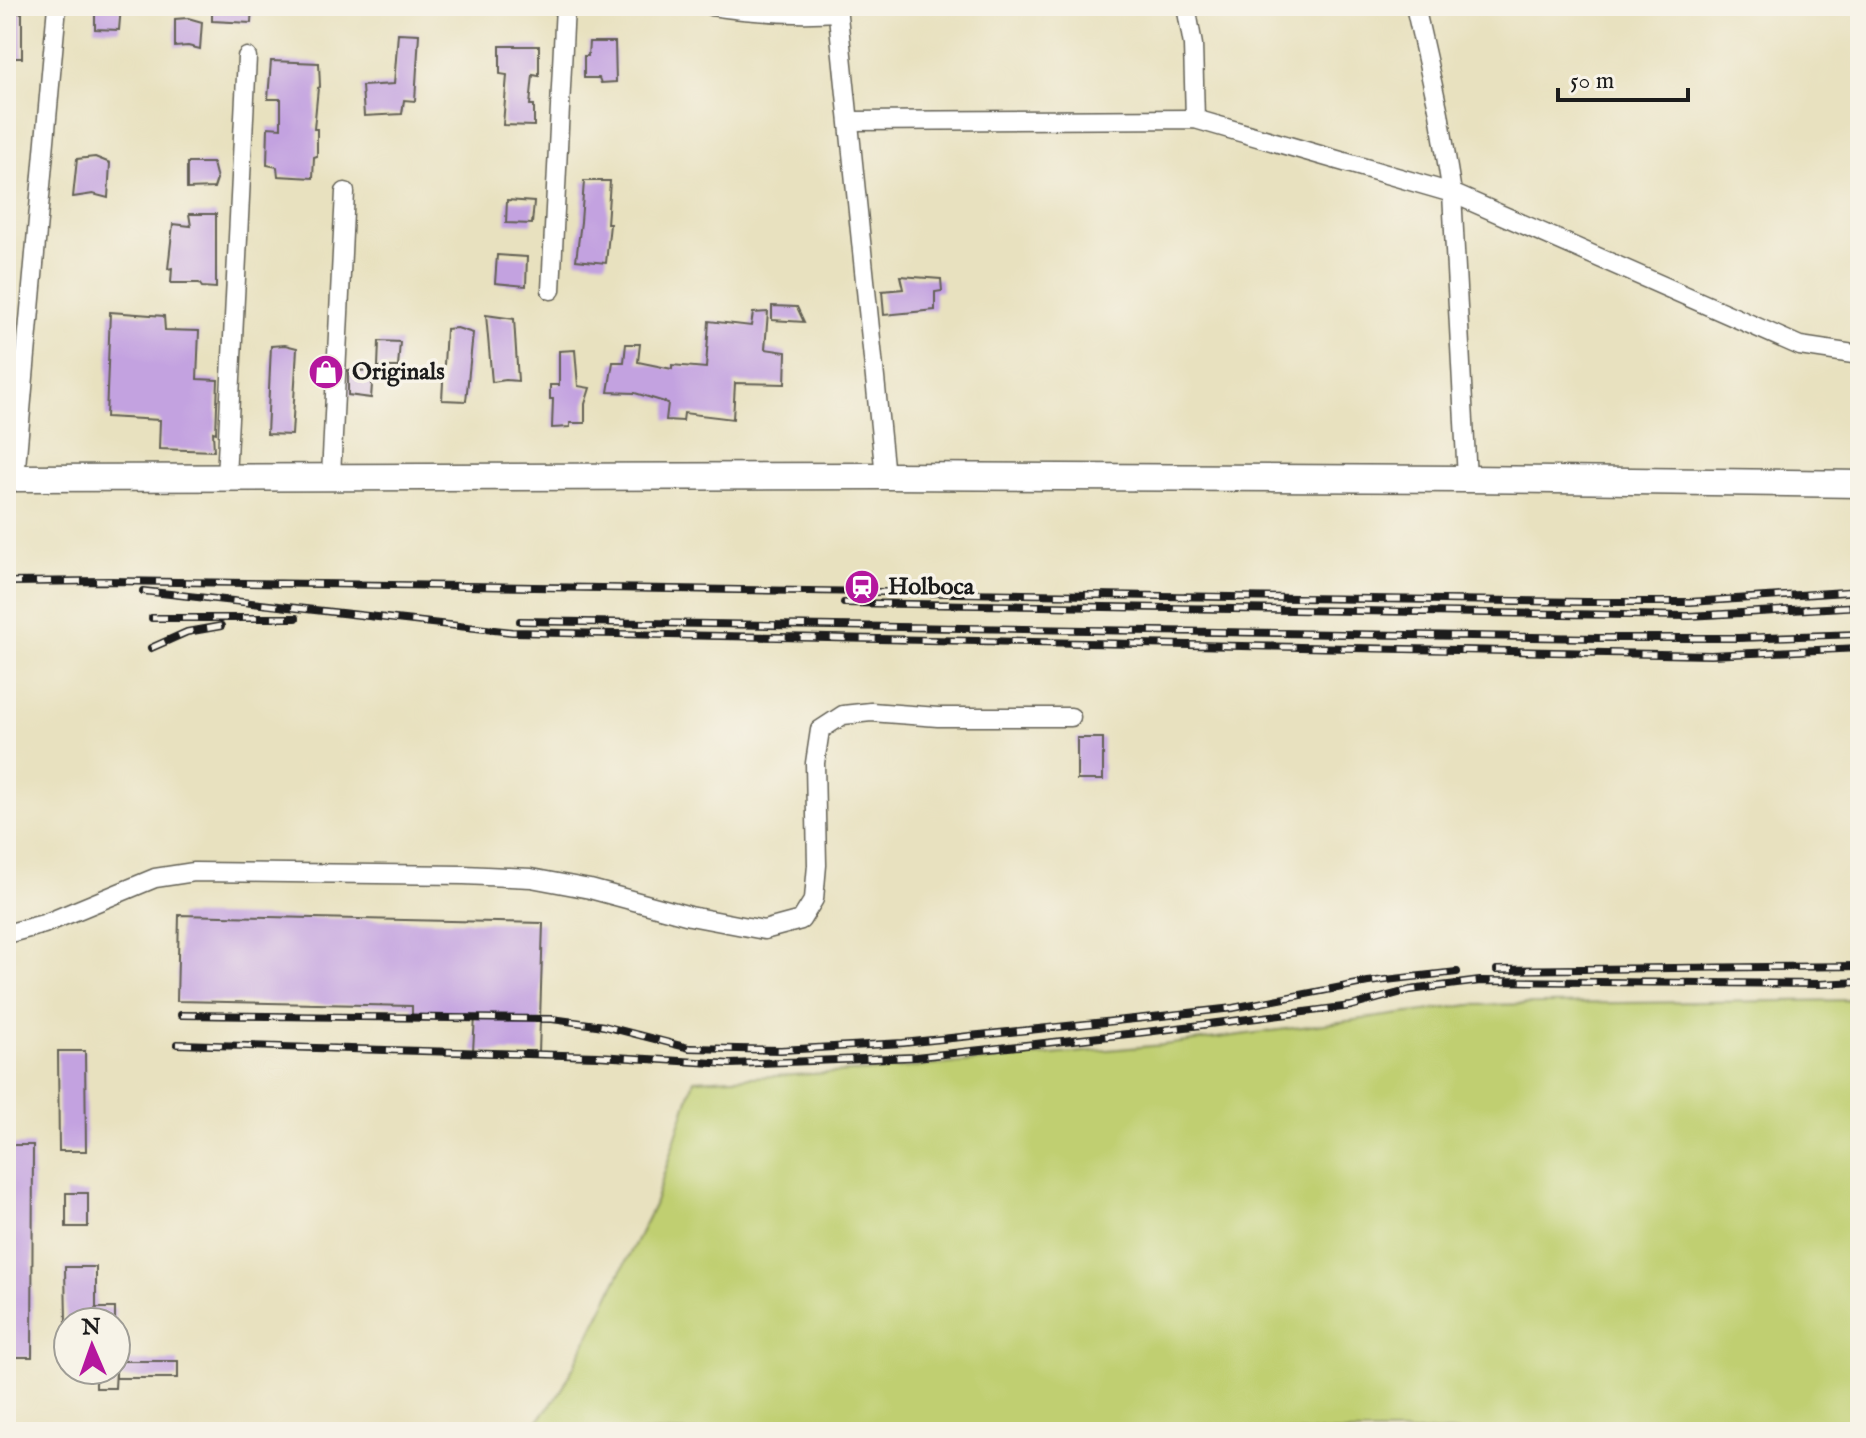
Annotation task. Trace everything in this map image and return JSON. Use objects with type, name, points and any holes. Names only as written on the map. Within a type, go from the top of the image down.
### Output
[{"type":"main road","points":[[12,478],[885,476],[1860,484]]},
{"type":"street","points":[[12,478],[16,467],[57,6]]},
{"type":"street","points":[[551,290],[565,6]]},
{"type":"street","points":[[711,6],[743,11],[813,14],[838,9],[885,476]]},
{"type":"street","points":[[1186,6],[1193,45],[1195,119]]},
{"type":"street","points":[[1415,6],[1439,113],[1452,193],[1467,479]]},
{"type":"street","points":[[226,478],[247,57]]},
{"type":"street","points":[[850,121],[1195,119],[1452,193],[1800,346],[1860,355]]},
{"type":"street","points":[[331,476],[345,192]]},
{"type":"street","points":[[6,934],[44,924],[155,878],[194,872],[531,878],[590,889],[690,916],[764,930],[801,920],[814,899],[817,865],[815,763],[820,730],[843,715],[871,712],[938,717],[1071,717]]},
{"type":"green space","points":[[1860,1000],[1860,1432],[529,1432],[561,1392],[654,1205],[694,1080],[870,1071],[1163,1045],[1470,1005]]},
{"type":"building","points":[[95,6],[121,6],[119,30],[95,29]]},
{"type":"building","points":[[212,6],[252,6],[251,23],[212,21]]},
{"type":"building","points":[[6,12],[22,13],[22,58],[6,58]]},
{"type":"building","points":[[188,18],[202,22],[200,49],[175,47],[175,19]]},
{"type":"building","points":[[398,33],[419,34],[415,101],[404,100],[402,114],[364,116],[362,86],[394,84]]},
{"type":"building","points":[[589,42],[615,42],[616,82],[601,83],[599,78],[584,78],[584,56],[588,56]]},
{"type":"building","points":[[500,46],[539,46],[539,76],[533,75],[530,105],[534,105],[534,126],[503,125],[507,75],[500,74]]},
{"type":"building","points":[[271,61],[319,63],[320,87],[314,129],[317,129],[317,156],[314,157],[313,178],[278,176],[277,167],[267,165],[268,127],[281,128],[281,99],[268,99]]},
{"type":"building","points":[[95,157],[110,163],[108,198],[93,194],[73,197],[77,159]]},
{"type":"building","points":[[187,163],[213,163],[217,179],[214,188],[187,189]]},
{"type":"building","points":[[584,181],[610,181],[606,263],[576,260]]},
{"type":"building","points":[[507,200],[534,202],[532,224],[506,223]]},
{"type":"building","points":[[189,214],[216,214],[216,288],[202,287],[199,283],[171,283],[172,268],[168,269],[173,224],[191,226]]},
{"type":"building","points":[[497,255],[527,257],[526,286],[495,283]]},
{"type":"building","points":[[900,276],[941,279],[942,291],[935,292],[935,310],[884,315],[882,291],[903,289]]},
{"type":"building","points":[[772,306],[797,307],[804,322],[772,320]]},
{"type":"building","points":[[110,312],[164,316],[165,330],[199,331],[197,379],[218,380],[214,451],[159,449],[160,420],[106,417]]},
{"type":"building","points":[[768,312],[765,349],[786,352],[785,384],[735,383],[733,419],[684,413],[683,421],[666,420],[668,403],[635,393],[608,392],[613,362],[624,362],[626,344],[640,344],[638,362],[672,369],[672,365],[706,368],[709,321],[751,326],[753,313]]},
{"type":"building","points":[[486,315],[514,319],[518,381],[492,382]]},
{"type":"building","points":[[457,328],[473,333],[466,401],[442,400],[446,329]]},
{"type":"building","points":[[379,341],[400,342],[398,367],[378,367]]},
{"type":"building","points":[[271,346],[297,348],[292,435],[267,434]]},
{"type":"building","points":[[575,350],[578,386],[590,388],[585,404],[585,423],[552,428],[550,385],[559,385],[559,351]]},
{"type":"building","points":[[348,370],[373,371],[371,398],[348,395]]},
{"type":"building","points":[[1077,738],[1103,738],[1103,780],[1077,780]]},
{"type":"building","points":[[179,915],[543,923],[539,1053],[473,1051],[475,1016],[412,1015],[412,1006],[177,1001]]},
{"type":"building","points":[[58,1051],[85,1051],[86,1151],[59,1151]]},
{"type":"building","points":[[6,1145],[33,1145],[32,1357],[6,1357]]},
{"type":"building","points":[[66,1193],[88,1193],[88,1227],[66,1227]]},
{"type":"building","points":[[65,1267],[96,1267],[96,1306],[66,1306]]},
{"type":"building","points":[[132,1361],[178,1361],[178,1378],[132,1378]]},
{"type":"railway","points":[[6,582],[1586,602],[1690,602],[1860,591]]},
{"type":"railway","points":[[143,591],[512,632],[1711,655],[1860,648]]},
{"type":"railway","points":[[844,603],[1689,616],[1860,606]]},
{"type":"railway","points":[[152,618],[296,618]]},
{"type":"railway","points":[[520,621],[1600,638],[1860,634]]},
{"type":"railway","points":[[151,648],[187,632],[221,626]]},
{"type":"railway","points":[[1497,970],[1860,966]]},
{"type":"railway","points":[[181,1015],[552,1019],[604,1026],[689,1048],[781,1050],[903,1043],[1233,1008],[1368,982],[1457,972]]},
{"type":"railway","points":[[177,1044],[598,1056],[730,1064],[916,1057],[1146,1032],[1351,1006],[1410,990],[1480,981],[1860,982]]},
{"type":"place","name":"Originals","points":[[326,372]]},
{"type":"place","name":"Holboca","points":[[862,587]]}]
